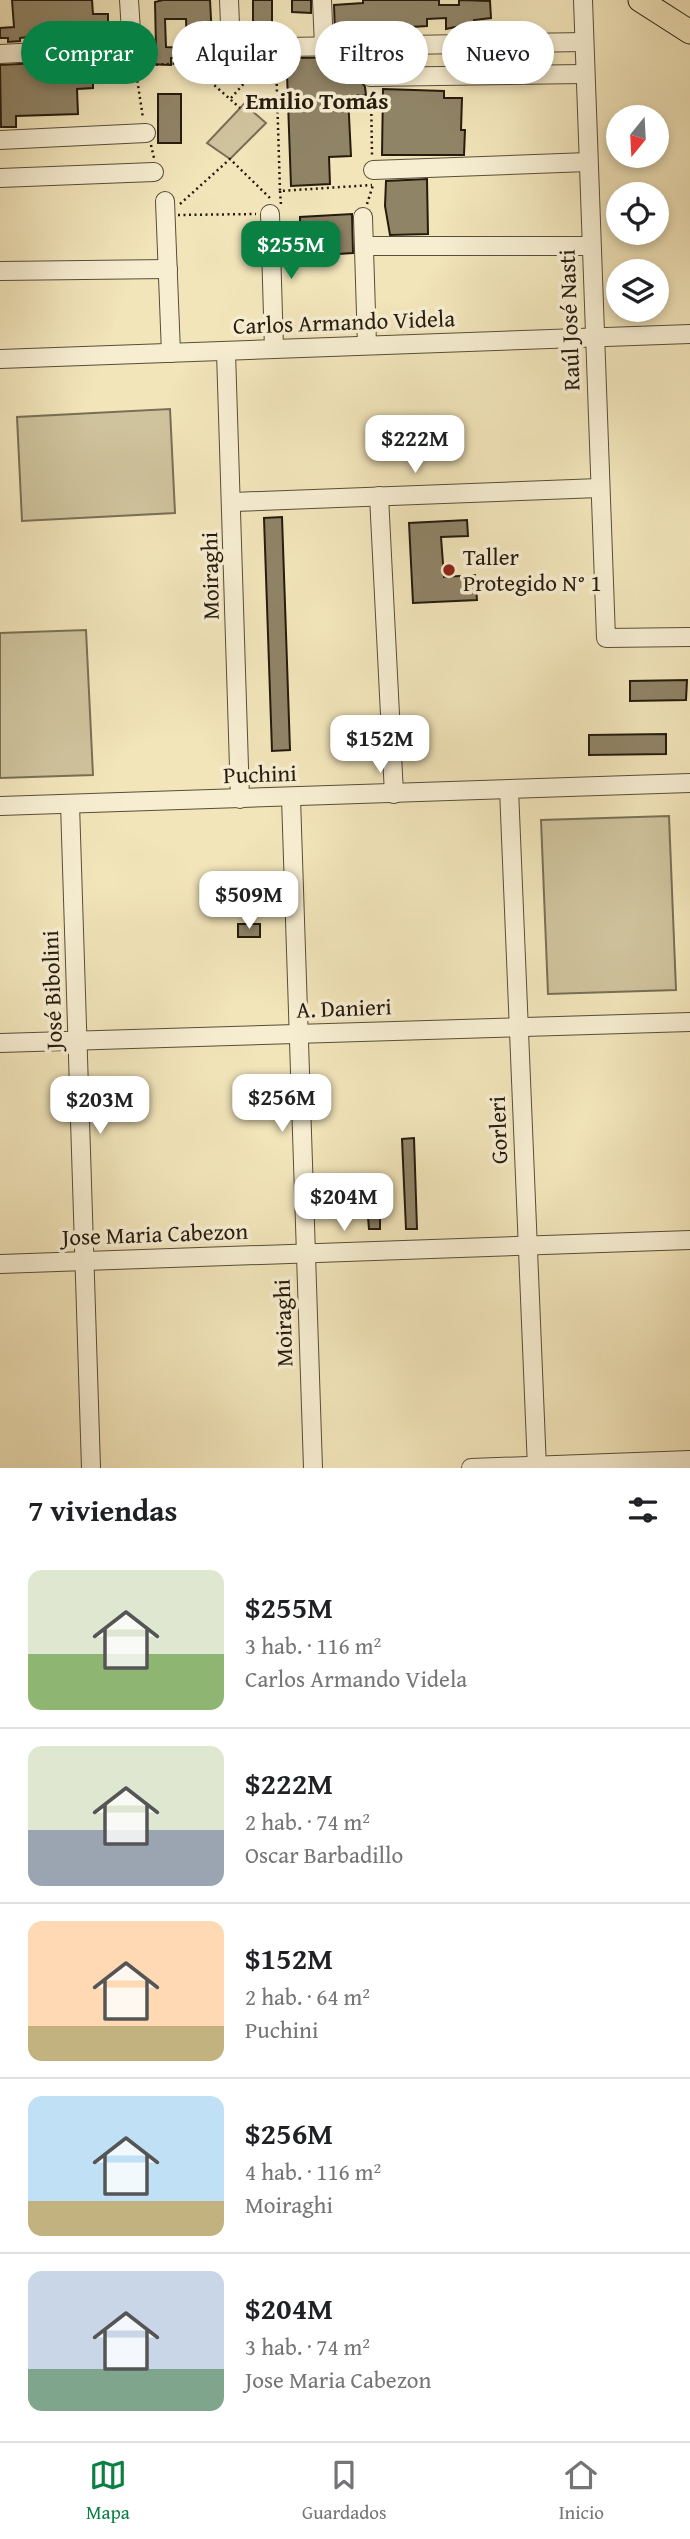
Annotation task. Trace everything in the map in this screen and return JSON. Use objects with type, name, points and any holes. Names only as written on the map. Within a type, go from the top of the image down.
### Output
[{"type":"main road","points":[[640,0],[690,32]]},
{"type":"street","points":[[129,0],[130,21]]},
{"type":"street","points":[[229,0],[230,21]]},
{"type":"street","points":[[322,0],[323,21]]},
{"type":"street","name":"Raúl José Nasti","points":[[583,0],[606,638],[690,637]]},
{"type":"street","points":[[428,44],[584,42]]},
{"type":"street","points":[[0,54],[21,53]]},
{"type":"street","points":[[428,76],[585,74]]},
{"type":"street","points":[[0,140],[146,133]]},
{"type":"street","points":[[373,178],[588,162]]},
{"type":"street","points":[[0,178],[154,172]]},
{"type":"street","points":[[166,208],[172,353]]},
{"type":"street","points":[[270,214],[274,349]]},
{"type":"street","points":[[363,217],[367,345]]},
{"type":"street","points":[[364,246],[591,246]]},
{"type":"street","points":[[0,271],[168,269]]},
{"type":"street","name":"Carlos Armando Videla","points":[[0,359],[690,334]]},
{"type":"street","name":"Moiraghi","points":[[226,352],[233,502],[240,799]]},
{"type":"street","points":[[233,502],[599,488]]},
{"type":"street","points":[[379,496],[394,794]]},
{"type":"street","name":"Puchini","points":[[0,806],[690,783]]},
{"type":"street","name":"Gorleri","points":[[509,789],[537,1467]]},
{"type":"street","name":"Moiraghi","points":[[291,798],[313,1468]]},
{"type":"street","name":"José Bibolini","points":[[70,804],[91,1468]]},
{"type":"street","name":"A. Danieri","points":[[0,1044],[690,1022]]},
{"type":"street","name":"Jose Maria Cabezon","points":[[0,1264],[690,1240]]},
{"type":"street","points":[[471,1468],[690,1460]]},
{"type":"path","points":[[137,84],[146,133],[154,153],[154,172]]},
{"type":"path","points":[[214,84],[240,108]]},
{"type":"path","points":[[230,97],[242,84]]},
{"type":"path","points":[[166,208],[230,159],[281,210],[277,84]]},
{"type":"path","points":[[363,217],[373,178],[370,84]]},
{"type":"path","points":[[280,191],[373,178]]},
{"type":"path","points":[[166,208],[270,214]]},
{"type":"shaded area","points":[[244,104],[266,123],[230,159],[207,143]]},
{"type":"shaded area","points":[[170,409],[175,513],[22,521],[17,417]]},
{"type":"shaded area","points":[[86,630],[93,775],[0,778],[0,633]]},
{"type":"shaded area","points":[[669,816],[676,990],[548,994],[541,820]]},
{"type":"building","points":[[12,0],[92,0],[93,14],[108,14],[108,21],[21,21],[20,41],[8,42],[8,38],[0,38],[0,28],[14,27]]},
{"type":"building","points":[[210,0],[211,21],[165,19],[166,47],[172,47],[171,65],[158,64],[158,21],[155,21],[155,2]]},
{"type":"building","points":[[253,0],[272,0],[272,21],[253,21]]},
{"type":"building","points":[[292,0],[311,0],[311,13],[292,12]]},
{"type":"building","points":[[363,0],[439,0],[439,5],[459,5],[459,0],[490,1],[491,18],[474,21],[446,21],[446,18],[427,21],[335,21],[334,5],[363,3]]},
{"type":"building","points":[[301,58],[315,58],[315,84],[363,84],[365,87],[366,95],[348,96],[351,156],[329,157],[330,184],[291,186],[287,84],[301,84]]},
{"type":"building","points":[[21,64],[21,84],[93,84],[93,88],[77,89],[78,114],[16,116],[16,127],[1,127],[0,65]]},
{"type":"building","points":[[383,89],[444,91],[444,98],[462,98],[461,130],[465,130],[464,155],[382,155]]},
{"type":"building","points":[[158,94],[181,94],[181,143],[158,143]]},
{"type":"building","points":[[427,179],[428,234],[390,235],[385,206],[386,181]]},
{"type":"building","points":[[352,214],[353,253],[338,254],[338,244],[334,244],[329,234],[300,235],[300,217]]},
{"type":"building","points":[[282,517],[290,750],[272,751],[264,518]]},
{"type":"building","points":[[467,520],[468,536],[441,537],[444,577],[475,575],[477,600],[413,603],[409,523]]},
{"type":"building","points":[[687,680],[686,700],[630,701],[630,681]]},
{"type":"building","points":[[666,734],[666,754],[589,755],[589,735]]},
{"type":"building","points":[[238,924],[260,924],[260,937],[238,937]]},
{"type":"building","points":[[414,1138],[417,1229],[406,1229],[402,1139]]},
{"type":"building","points":[[365,1193],[366,1216],[350,1217],[349,1194]]},
{"type":"building","points":[[368,1217],[380,1217],[380,1229],[369,1229]]},
{"type":"place","name":"Taller Protegido N° 1","points":[[449,570]]},
{"type":"district","name":"Emilio Tomás","points":[[317,101]]}]
